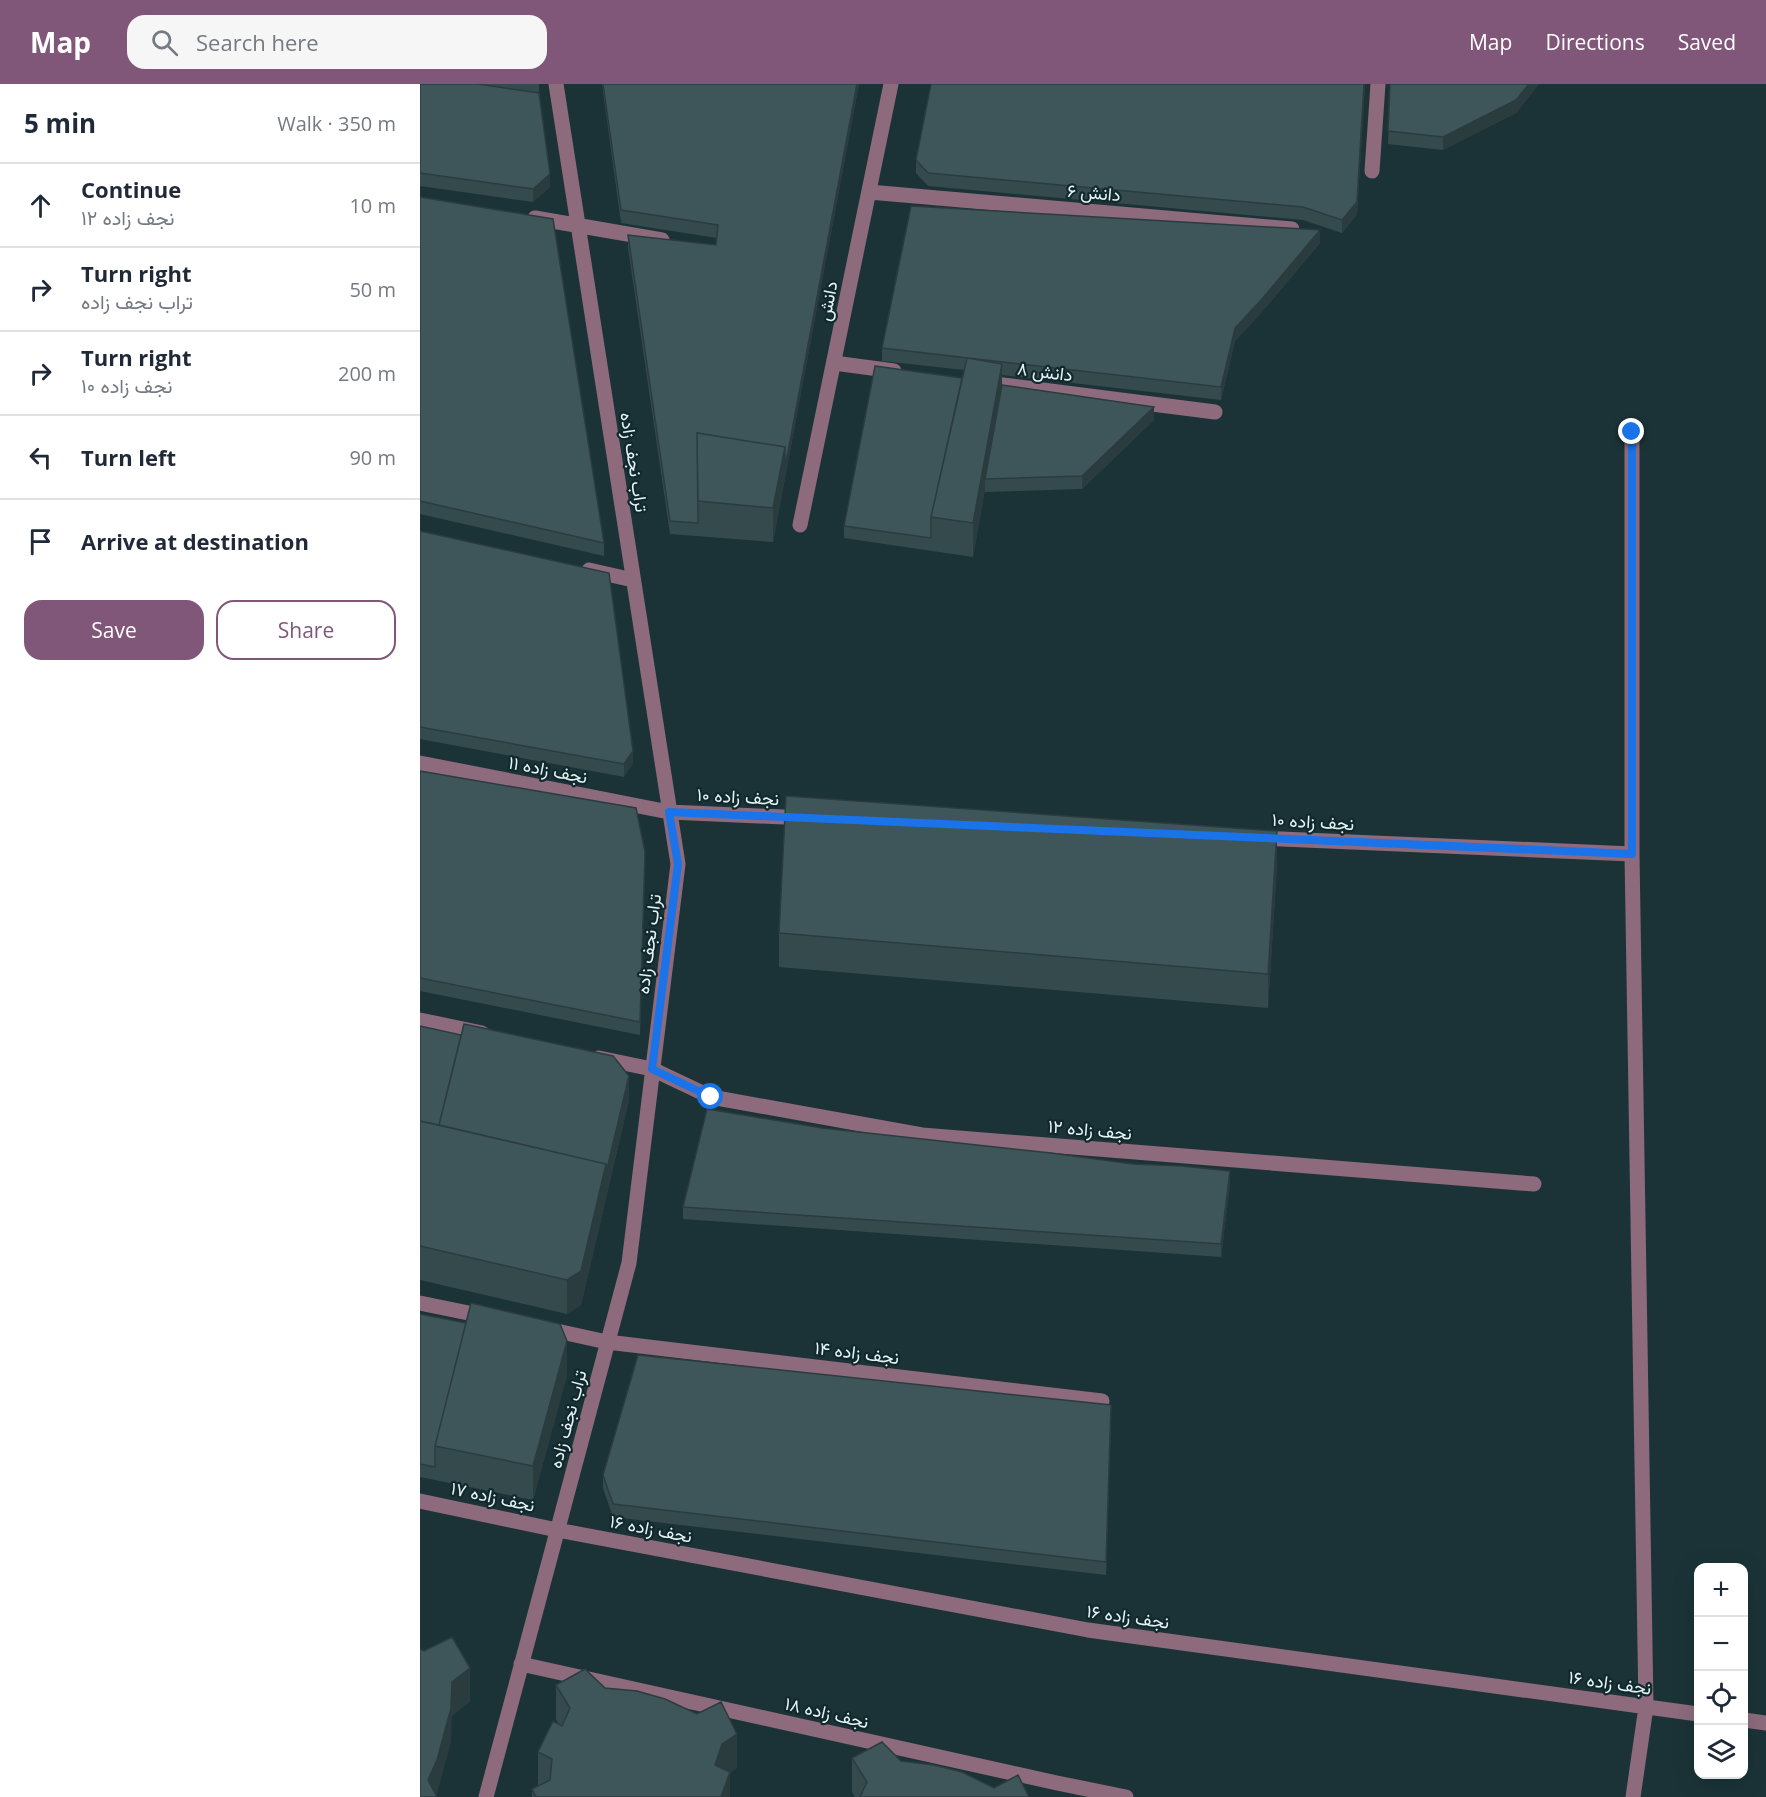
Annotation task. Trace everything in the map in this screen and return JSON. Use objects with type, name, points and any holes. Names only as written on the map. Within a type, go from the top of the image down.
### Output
[{"type":"street","name":"تراب نجف زاده","points":[[486,1797],[628,1263],[678,864],[556,84]]},
{"type":"street","name":"دانش","points":[[800,525],[891,84]]},
{"type":"street","points":[[1372,171],[1378,84]]},
{"type":"street","name":"دانش ۶","points":[[868,192],[1304,230]]},
{"type":"street","points":[[522,215],[679,243]]},
{"type":"street","points":[[834,363],[903,372]]},
{"type":"street","name":"دانش ۸","points":[[984,383],[1215,412]]},
{"type":"street","points":[[1632,432],[1632,854],[1646,1707],[1633,1797]]},
{"type":"street","points":[[577,568],[633,580]]},
{"type":"street","name":"نجف زاده ۱۱","points":[[420,763],[669,812]]},
{"type":"street","name":"نجف زاده ۱۰","points":[[669,812],[824,819]]},
{"type":"street","name":"نجف زاده ۱۰","points":[[1240,837],[1632,854]]},
{"type":"street","points":[[420,1020],[501,1037]]},
{"type":"street","name":"نجف زاده ۱۲","points":[[582,1054],[652,1069],[711,1097],[922,1135],[1534,1184]]},
{"type":"street","points":[[420,1303],[502,1320]]},
{"type":"street","name":"نجف زاده ۱۴","points":[[525,1325],[608,1342],[1102,1401]]},
{"type":"street","name":"نجف زاده ۱۷","points":[[420,1501],[557,1530]]},
{"type":"street","name":"نجف زاده ۱۶","points":[[557,1530],[1088,1630],[1694,1713]]},
{"type":"street","name":"نجف زاده ۱۸","points":[[521,1664],[1057,1784],[1126,1797]]},
{"type":"street","points":[[1748,1721],[1766,1723]]},
{"type":"building","points":[[420,84],[478,84],[539,93],[550,174],[533,189],[420,173]]},
{"type":"building","points":[[603,84],[857,84],[785,468],[785,447],[697,433],[698,523],[670,521],[628,235],[716,245],[718,225],[621,210]]},
{"type":"building","points":[[931,84],[1364,84],[1357,202],[1342,220],[1303,207],[928,173],[916,160]]},
{"type":"building","points":[[1390,84],[1529,84],[1516,100],[1443,137],[1388,131]]},
{"type":"building","points":[[420,197],[553,219],[604,543],[420,501]]},
{"type":"building","points":[[911,206],[1320,230],[1235,328],[1221,387],[882,348]]},
{"type":"building","points":[[967,358],[1002,364],[973,523],[931,517]]},
{"type":"building","points":[[875,366],[962,378],[931,517],[931,538],[844,526]]},
{"type":"building","points":[[1002,385],[1154,407],[1082,476],[985,479]]},
{"type":"building","points":[[697,433],[785,447],[773,508],[698,501]]},
{"type":"building","points":[[420,531],[609,573],[633,751],[624,764],[420,727]]},
{"type":"building","points":[[420,771],[636,808],[645,852],[640,1022],[420,978]]},
{"type":"building","points":[[786,796],[1277,831],[1268,974],[779,933]]},
{"type":"building","points":[[464,1024],[613,1056],[629,1076],[606,1173],[606,1164],[439,1125]]},
{"type":"building","points":[[420,1026],[461,1035],[439,1125],[420,1121]]},
{"type":"building","points":[[707,1109],[822,1128],[1133,1164],[1230,1171],[1221,1244],[683,1207]]},
{"type":"building","points":[[420,1121],[606,1164],[581,1271],[567,1280],[420,1246]]},
{"type":"building","points":[[471,1303],[560,1324],[567,1341],[533,1466],[435,1446]]},
{"type":"building","points":[[420,1314],[466,1323],[435,1446],[435,1467],[420,1464]]},
{"type":"building","points":[[638,1355],[1111,1405],[1106,1562],[613,1504],[603,1475]]},
{"type":"building","points":[[452,1637],[470,1668],[452,1682],[451,1708],[437,1760],[428,1780],[437,1797],[420,1797],[420,1649],[424,1651]]},
{"type":"building","points":[[585,1669],[605,1688],[637,1691],[665,1699],[697,1714],[721,1702],[737,1734],[722,1744],[715,1765],[730,1772],[721,1797],[536,1797],[532,1789],[550,1780],[552,1759],[538,1752],[553,1721],[562,1726],[570,1708],[556,1685]]},
{"type":"building","points":[[882,1742],[901,1761],[934,1765],[962,1772],[994,1788],[1018,1775],[1029,1797],[860,1797],[867,1782],[852,1758]]},
{"type":"route","points":[[711,1097],[652,1069],[678,864],[669,812],[1632,854],[1632,432]]}]
